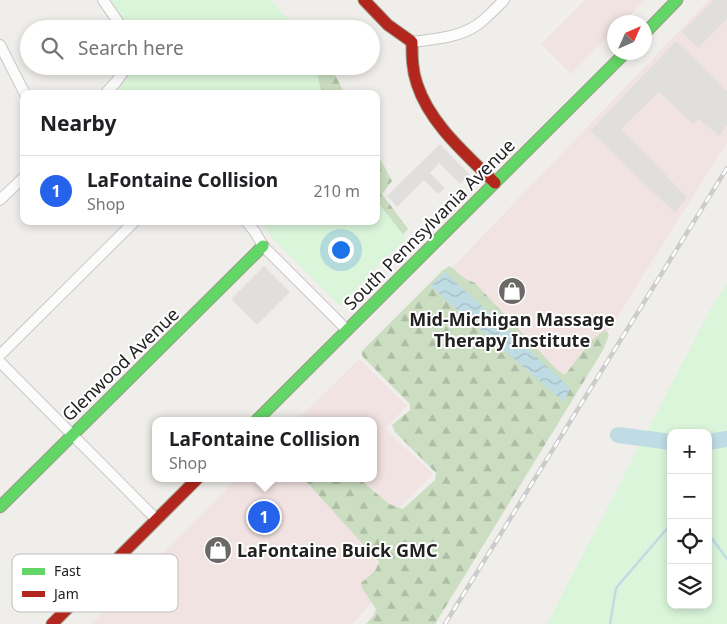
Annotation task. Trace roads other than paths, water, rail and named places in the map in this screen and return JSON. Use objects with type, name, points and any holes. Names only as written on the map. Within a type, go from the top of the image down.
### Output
[{"type":"main road","points":[[364,0],[388,25],[412,42],[410,59],[413,74],[419,92],[429,110],[442,128],[495,183]]},
{"type":"main road","points":[[652,26],[677,0]]},
{"type":"main road","name":"South Pennsylvania Avenue","points":[[260,417],[618,60]]},
{"type":"main road","name":"Glenwood Avenue","points":[[0,507],[263,246]]},
{"type":"main road","points":[[122,554],[194,482]]},
{"type":"main road","points":[[52,624],[64,612]]},
{"type":"street","points":[[103,0],[117,20]]},
{"type":"street","points":[[412,42],[462,33],[478,24],[504,0]]},
{"type":"street","points":[[0,45],[23,90]]},
{"type":"street","points":[[109,90],[121,75]]},
{"type":"street","points":[[0,200],[20,181]]},
{"type":"street","points":[[0,355],[131,225]]},
{"type":"street","points":[[249,225],[263,246],[347,330]]},
{"type":"street","points":[[0,362],[156,520]]},
{"type":"water","points":[[445,272],[570,388],[564,402],[430,286]]},
{"type":"waterway","points":[[618,435],[667,441]]},
{"type":"waterway","points":[[712,441],[727,439]]},
{"type":"waterway","points":[[610,624],[616,588],[667,529]]},
{"type":"waterway","points":[[712,538],[727,559]]},
{"type":"railway","points":[[445,624],[727,168]]},
{"type":"place","name":"Mid-Michigan Massage Therapy Institute","points":[[512,291]]},
{"type":"place","name":"LaFontaine Collision","points":[[264,517]]},
{"type":"place","name":"LaFontaine Buick GMC","points":[[218,550]]}]
